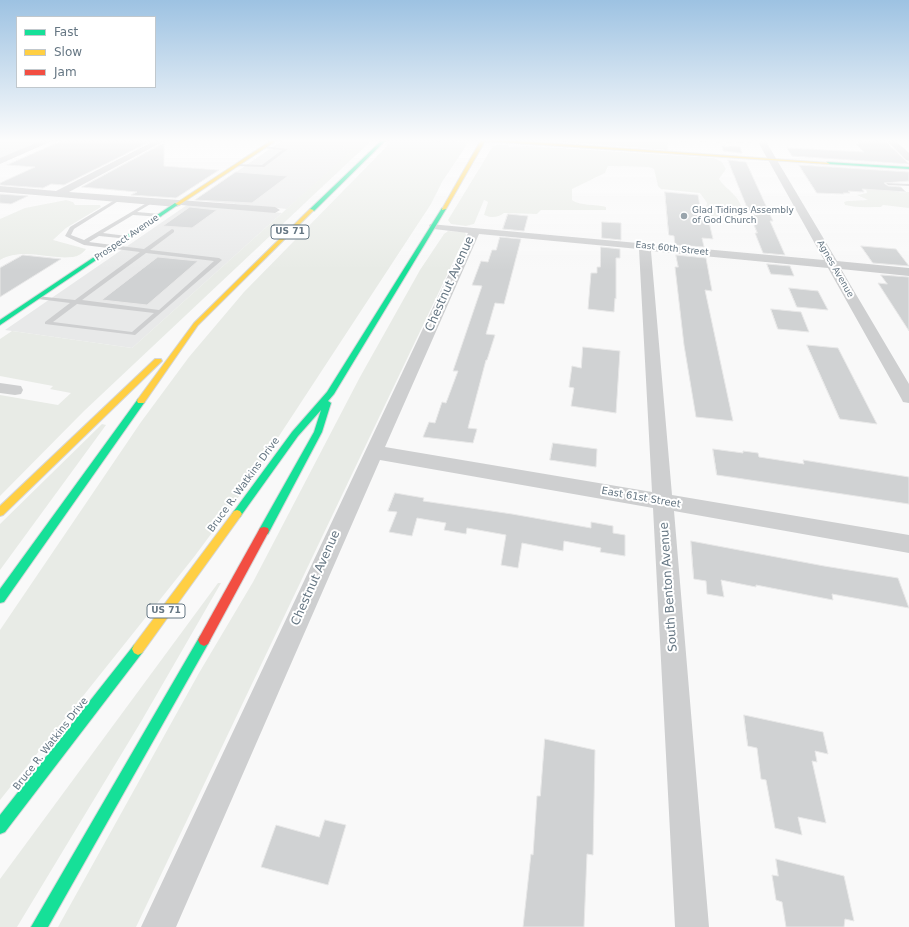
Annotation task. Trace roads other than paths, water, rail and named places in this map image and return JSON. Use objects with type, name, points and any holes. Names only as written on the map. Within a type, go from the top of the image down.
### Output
[{"type":"main road","name":"Prospect Avenue","points":[[0,323],[209,183]]},
{"type":"main road","name":"US 71","points":[[0,598],[196,324],[340,183]]},
{"type":"main road","name":"Bruce R. Watkins Drive","points":[[0,828],[131,659],[295,434],[330,394],[434,226],[458,183]]},
{"type":"main road","points":[[0,512],[196,324]]},
{"type":"main road","points":[[39,927],[236,584],[318,432],[330,394]]},
{"type":"street","points":[[57,194],[78,183]]},
{"type":"street","name":"Agnes Avenue","points":[[787,183],[909,398]]},
{"type":"street","points":[[0,189],[150,202],[275,210]]},
{"type":"street","name":"East 60th Street","points":[[434,226],[909,272]]},
{"type":"street","name":"Chestnut Avenue","points":[[158,927],[475,230]]},
{"type":"street","name":"South Benton Avenue","points":[[645,246],[692,927]]},
{"type":"street","name":"East 61st Street","points":[[374,452],[909,544]]},
{"type":"lane","points":[[888,184],[909,185]]},
{"type":"lane","points":[[118,199],[72,228],[68,236],[84,243],[113,247],[145,251],[219,260],[133,334],[48,323],[76,302],[145,251],[172,231]]},
{"type":"lane","points":[[84,243],[150,202]]},
{"type":"lane","points":[[133,213],[160,216]]},
{"type":"lane","points":[[97,234],[127,238]]},
{"type":"lane","points":[[38,297],[160,312]]},
{"type":"place","name":"Glad Tidings Assembly of God Church","points":[[684,216]]}]
